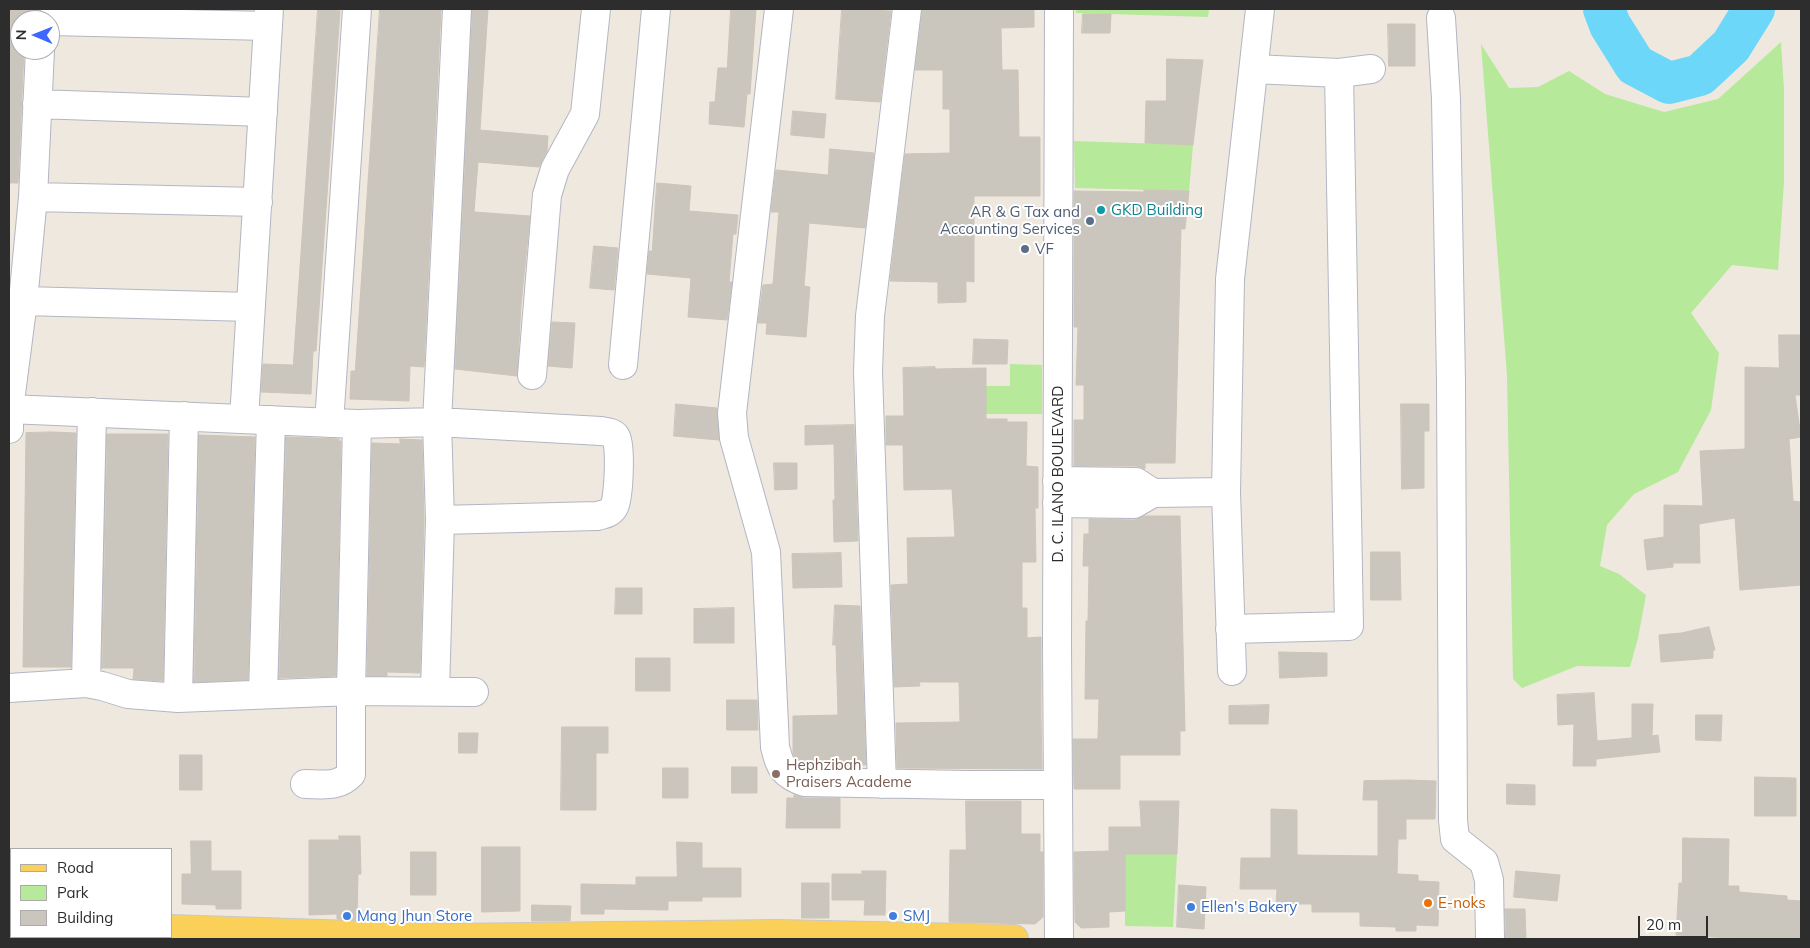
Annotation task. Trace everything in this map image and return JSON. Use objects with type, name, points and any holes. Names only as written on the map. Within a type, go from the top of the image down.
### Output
[{"type":"main road","points":[[172,929],[444,938],[777,934],[1014,939]]},
{"type":"street","points":[[329,423],[357,9]]},
{"type":"street","points":[[435,691],[440,520],[437,422],[457,9]]},
{"type":"street","points":[[532,375],[547,195],[555,169],[585,114],[596,9]]},
{"type":"street","points":[[623,366],[656,9]]},
{"type":"street","points":[[779,9],[732,413],[734,438],[766,552],[775,747],[779,762],[787,774],[804,782],[1057,785]]},
{"type":"street","points":[[882,784],[868,372],[870,316],[907,9]]},
{"type":"street","name":"D. C. ILANO BOULEVARD","points":[[1059,939],[1057,492],[1060,9]]},
{"type":"street","points":[[1232,671],[1226,492],[1230,279],[1260,9]]},
{"type":"street","points":[[60,21],[268,18],[244,419]]},
{"type":"street","points":[[1441,18],[1446,99],[1451,392],[1453,820],[1455,839],[1484,862],[1489,880],[1490,939]]},
{"type":"street","points":[[9,429],[9,409],[34,197],[39,60]]},
{"type":"street","points":[[1254,69],[1339,73],[1371,70]]},
{"type":"street","points":[[1230,629],[1349,626],[1339,73]]},
{"type":"street","points":[[37,104],[263,112]]},
{"type":"street","points":[[34,197],[258,202]]},
{"type":"street","points":[[23,301],[251,307]]},
{"type":"street","points":[[9,409],[358,424],[437,422],[602,431],[610,432],[615,436],[618,448],[617,496],[615,506],[609,513],[597,516],[440,520]]},
{"type":"street","points":[[86,683],[92,412]]},
{"type":"street","points":[[178,698],[184,416]]},
{"type":"street","points":[[263,694],[271,420]]},
{"type":"street","points":[[305,784],[336,785],[345,781],[351,774],[351,692],[358,424]]},
{"type":"street","points":[[1057,492],[1134,504],[1153,493],[1226,492]]},
{"type":"street","points":[[9,688],[86,683],[128,694],[178,698],[351,692],[474,692]]},
{"type":"green space","points":[[1076,9],[1209,9],[1208,17],[1076,13]]},
{"type":"green space","points":[[1781,42],[1784,90],[1784,182],[1778,270],[1732,265],[1691,313],[1719,353],[1711,410],[1678,472],[1634,494],[1607,525],[1600,566],[1619,574],[1646,595],[1638,638],[1630,667],[1577,666],[1522,688],[1513,679],[1507,375],[1481,44],[1509,88],[1538,87],[1569,71],[1605,94],[1664,112],[1718,99]]},
{"type":"green space","points":[[1074,141],[1193,145],[1189,191],[1075,188]]},
{"type":"green space","points":[[1010,364],[1042,365],[1042,414],[986,414],[986,386],[1010,386]]},
{"type":"green space","points":[[1125,854],[1177,854],[1173,927],[1125,926]]},
{"type":"building","points":[[11,9],[34,9],[34,10]]},
{"type":"building","points":[[318,9],[340,11],[316,351],[313,351],[311,394],[261,392],[263,364],[293,365]]},
{"type":"building","points":[[380,9],[441,9],[424,367],[410,366],[409,401],[350,399],[351,371],[355,371]]},
{"type":"building","points":[[472,9],[488,9],[480,130],[548,136],[547,151],[539,167],[478,162],[474,212],[530,216],[521,306],[517,376],[455,369]]},
{"type":"building","points":[[731,9],[756,9],[750,94],[747,94],[744,127],[709,124],[710,102],[715,102],[718,68],[727,68]]},
{"type":"building","points":[[842,9],[891,11],[880,102],[836,99]]},
{"type":"building","points":[[922,9],[1034,9],[1034,27],[1001,28],[1002,70],[1018,70],[1019,137],[1040,137],[1040,196],[974,196],[974,282],[966,281],[966,302],[938,303],[938,282],[890,281],[905,154],[950,153],[950,109],[943,109],[943,70],[915,70]]},
{"type":"building","points":[[1083,14],[1111,14],[1110,33],[1082,33]]},
{"type":"building","points":[[1388,24],[1415,24],[1415,66],[1389,66]]},
{"type":"building","points":[[10,32],[10,60],[24,60],[18,183],[9,183]]},
{"type":"building","points":[[1167,59],[1203,60],[1193,145],[1145,143],[1146,101],[1166,101]]},
{"type":"building","points":[[793,111],[826,114],[824,138],[791,135]]},
{"type":"building","points":[[830,149],[874,153],[865,228],[809,223],[804,286],[810,287],[806,337],[766,334],[767,323],[758,323],[763,285],[773,284],[779,212],[771,212],[776,170],[828,175]]},
{"type":"building","points":[[657,183],[691,186],[689,211],[738,215],[736,234],[733,234],[729,282],[732,282],[727,320],[688,317],[691,278],[647,274],[649,251],[652,251]]},
{"type":"building","points":[[1144,190],[1189,191],[1185,229],[1181,229],[1175,463],[1145,463],[1145,469],[1136,466],[1074,466],[1074,420],[1084,420],[1084,385],[1076,385],[1078,327],[1074,327],[1074,191],[1144,192]]},
{"type":"building","points":[[594,246],[618,248],[614,290],[590,288]]},
{"type":"building","points":[[552,322],[575,323],[572,368],[548,366]]},
{"type":"building","points":[[1779,335],[1801,335],[1801,395],[1795,395],[1801,437],[1789,439],[1793,501],[1801,502],[1801,585],[1740,590],[1735,518],[1699,524],[1700,563],[1673,563],[1673,567],[1647,570],[1644,540],[1664,537],[1664,505],[1703,506],[1700,451],[1745,449],[1745,367],[1779,368]]},
{"type":"building","points":[[974,339],[1008,340],[1007,364],[973,364]]},
{"type":"building","points":[[935,367],[935,369],[986,368],[986,419],[1007,419],[1007,422],[1027,422],[1026,466],[1038,467],[1038,508],[1035,508],[1036,562],[1022,562],[1022,608],[1027,608],[1027,638],[1041,637],[1042,769],[897,768],[896,723],[960,722],[959,682],[919,682],[920,686],[894,687],[891,585],[908,584],[907,538],[955,537],[952,489],[904,490],[903,445],[886,445],[886,416],[904,416],[903,368]]},
{"type":"building","points":[[676,404],[717,408],[719,440],[674,436]]},
{"type":"building","points":[[1401,404],[1429,404],[1429,431],[1424,431],[1424,488],[1402,489]]},
{"type":"building","points":[[854,425],[858,541],[834,542],[834,444],[805,445],[805,426]]},
{"type":"building","points":[[26,433],[76,433],[71,667],[23,667]]},
{"type":"building","points":[[107,434],[168,434],[163,681],[133,679],[134,668],[102,668]]},
{"type":"building","points":[[199,435],[255,437],[248,680],[194,682]]},
{"type":"building","points":[[286,437],[339,439],[341,441],[336,676],[279,678]]},
{"type":"building","points":[[400,439],[422,440],[424,520],[420,673],[387,672],[387,676],[367,676],[372,443],[400,444]]},
{"type":"building","points":[[774,463],[797,463],[797,489],[775,490]]},
{"type":"building","points":[[1145,516],[1180,516],[1185,731],[1180,731],[1180,755],[1120,755],[1120,789],[1074,789],[1073,739],[1098,739],[1099,699],[1085,699],[1089,566],[1083,566],[1084,534],[1089,534],[1089,519],[1134,520]]},
{"type":"building","points":[[1371,552],[1400,552],[1401,600],[1371,600]]},
{"type":"building","points":[[841,553],[842,587],[793,588],[792,554]]},
{"type":"building","points":[[616,588],[642,588],[642,614],[615,614]]},
{"type":"building","points":[[835,605],[860,606],[866,765],[840,767],[807,766],[797,761],[793,754],[793,716],[838,715],[836,645],[833,645]]},
{"type":"building","points":[[734,608],[734,643],[694,643],[694,609]]},
{"type":"building","points":[[1709,627],[1715,650],[1713,650],[1713,658],[1661,662],[1659,635],[1681,633]]},
{"type":"building","points":[[1279,652],[1327,653],[1327,676],[1280,678]]},
{"type":"building","points":[[636,658],[670,658],[670,691],[636,691]]},
{"type":"building","points":[[1594,693],[1597,741],[1632,738],[1632,704],[1653,704],[1652,736],[1658,735],[1660,752],[1596,759],[1596,766],[1573,766],[1574,724],[1558,725],[1557,695]]},
{"type":"building","points":[[727,700],[757,700],[758,730],[727,730]]},
{"type":"building","points":[[1269,705],[1268,724],[1229,724],[1229,706]]},
{"type":"building","points":[[1696,715],[1722,715],[1721,741],[1696,740]]},
{"type":"building","points":[[562,727],[608,727],[608,753],[596,753],[596,810],[561,810]]},
{"type":"building","points":[[459,733],[478,733],[477,753],[459,753]]},
{"type":"building","points":[[180,755],[202,755],[202,790],[180,790]]},
{"type":"building","points":[[732,767],[757,767],[757,793],[732,793]]},
{"type":"building","points":[[663,768],[688,768],[688,798],[663,798]]},
{"type":"building","points":[[1755,777],[1796,778],[1796,816],[1755,816]]},
{"type":"building","points":[[1364,781],[1436,781],[1435,819],[1406,819],[1406,839],[1398,839],[1397,874],[1418,875],[1418,881],[1439,882],[1438,926],[1416,925],[1416,931],[1396,931],[1396,927],[1360,926],[1360,912],[1312,912],[1312,904],[1276,904],[1277,889],[1240,889],[1241,858],[1271,858],[1271,809],[1297,810],[1297,855],[1378,856],[1378,800],[1363,800]]},
{"type":"building","points":[[1507,784],[1535,785],[1535,805],[1507,804]]},
{"type":"building","points":[[794,795],[804,798],[840,798],[840,828],[786,828],[787,798],[794,798]]},
{"type":"building","points":[[966,801],[1021,801],[1021,834],[1040,834],[1040,852],[1043,852],[1043,917],[1035,924],[949,922],[950,850],[966,850]]},
{"type":"building","points":[[1140,801],[1179,801],[1177,854],[1125,854],[1125,911],[1109,912],[1109,927],[1081,928],[1075,922],[1074,852],[1109,851],[1109,827],[1141,827]]},
{"type":"building","points":[[339,836],[360,836],[361,874],[358,874],[357,920],[337,919],[337,914],[309,915],[309,840],[339,840]]},
{"type":"building","points":[[1683,838],[1729,839],[1728,886],[1739,886],[1739,892],[1787,896],[1787,900],[1801,901],[1801,939],[1751,939],[1676,935],[1679,883],[1682,883]]},
{"type":"building","points":[[191,841],[211,841],[211,871],[241,871],[241,909],[216,909],[216,905],[182,904],[182,874],[191,874]]},
{"type":"building","points":[[677,842],[702,843],[702,868],[741,868],[741,897],[702,897],[702,901],[668,901],[668,910],[604,909],[604,914],[581,914],[581,884],[636,885],[636,877],[677,877]]},
{"type":"building","points":[[482,847],[520,847],[520,911],[482,912]]},
{"type":"building","points":[[411,852],[436,852],[436,895],[411,895]]},
{"type":"building","points":[[862,871],[886,871],[885,915],[864,915],[865,900],[832,900],[832,874],[862,874]]},
{"type":"building","points":[[1516,871],[1560,875],[1557,901],[1514,897]]},
{"type":"building","points":[[802,883],[829,883],[829,918],[802,918]]},
{"type":"building","name":"Ellen's Bakery","points":[[1179,885],[1206,887],[1204,929],[1177,927]]},
{"type":"building","points":[[532,905],[571,906],[570,921],[532,921]]},
{"type":"building","points":[[1505,909],[1525,909],[1526,939],[1506,939]]},
{"type":"waterway","points":[[1604,9],[1610,25],[1635,65],[1669,83],[1700,75],[1731,46],[1754,9]]},
{"type":"waterway","points":[[84,938],[102,939]]},
{"type":"place","name":"GKD Building","points":[[1101,210]]},
{"type":"place","name":"AR & G Tax and Accounting Services","points":[[1090,221]]},
{"type":"place","name":"VF","points":[[1025,249]]},
{"type":"place","name":"Hephzibah Praisers Academe","points":[[776,774]]},
{"type":"place","name":"E-noks","points":[[1428,903]]},
{"type":"place","name":"Ellen's Bakery","points":[[1191,907]]},
{"type":"place","name":"Mang Jhun Store","points":[[347,916]]},
{"type":"place","name":"SMJ","points":[[893,916]]}]
